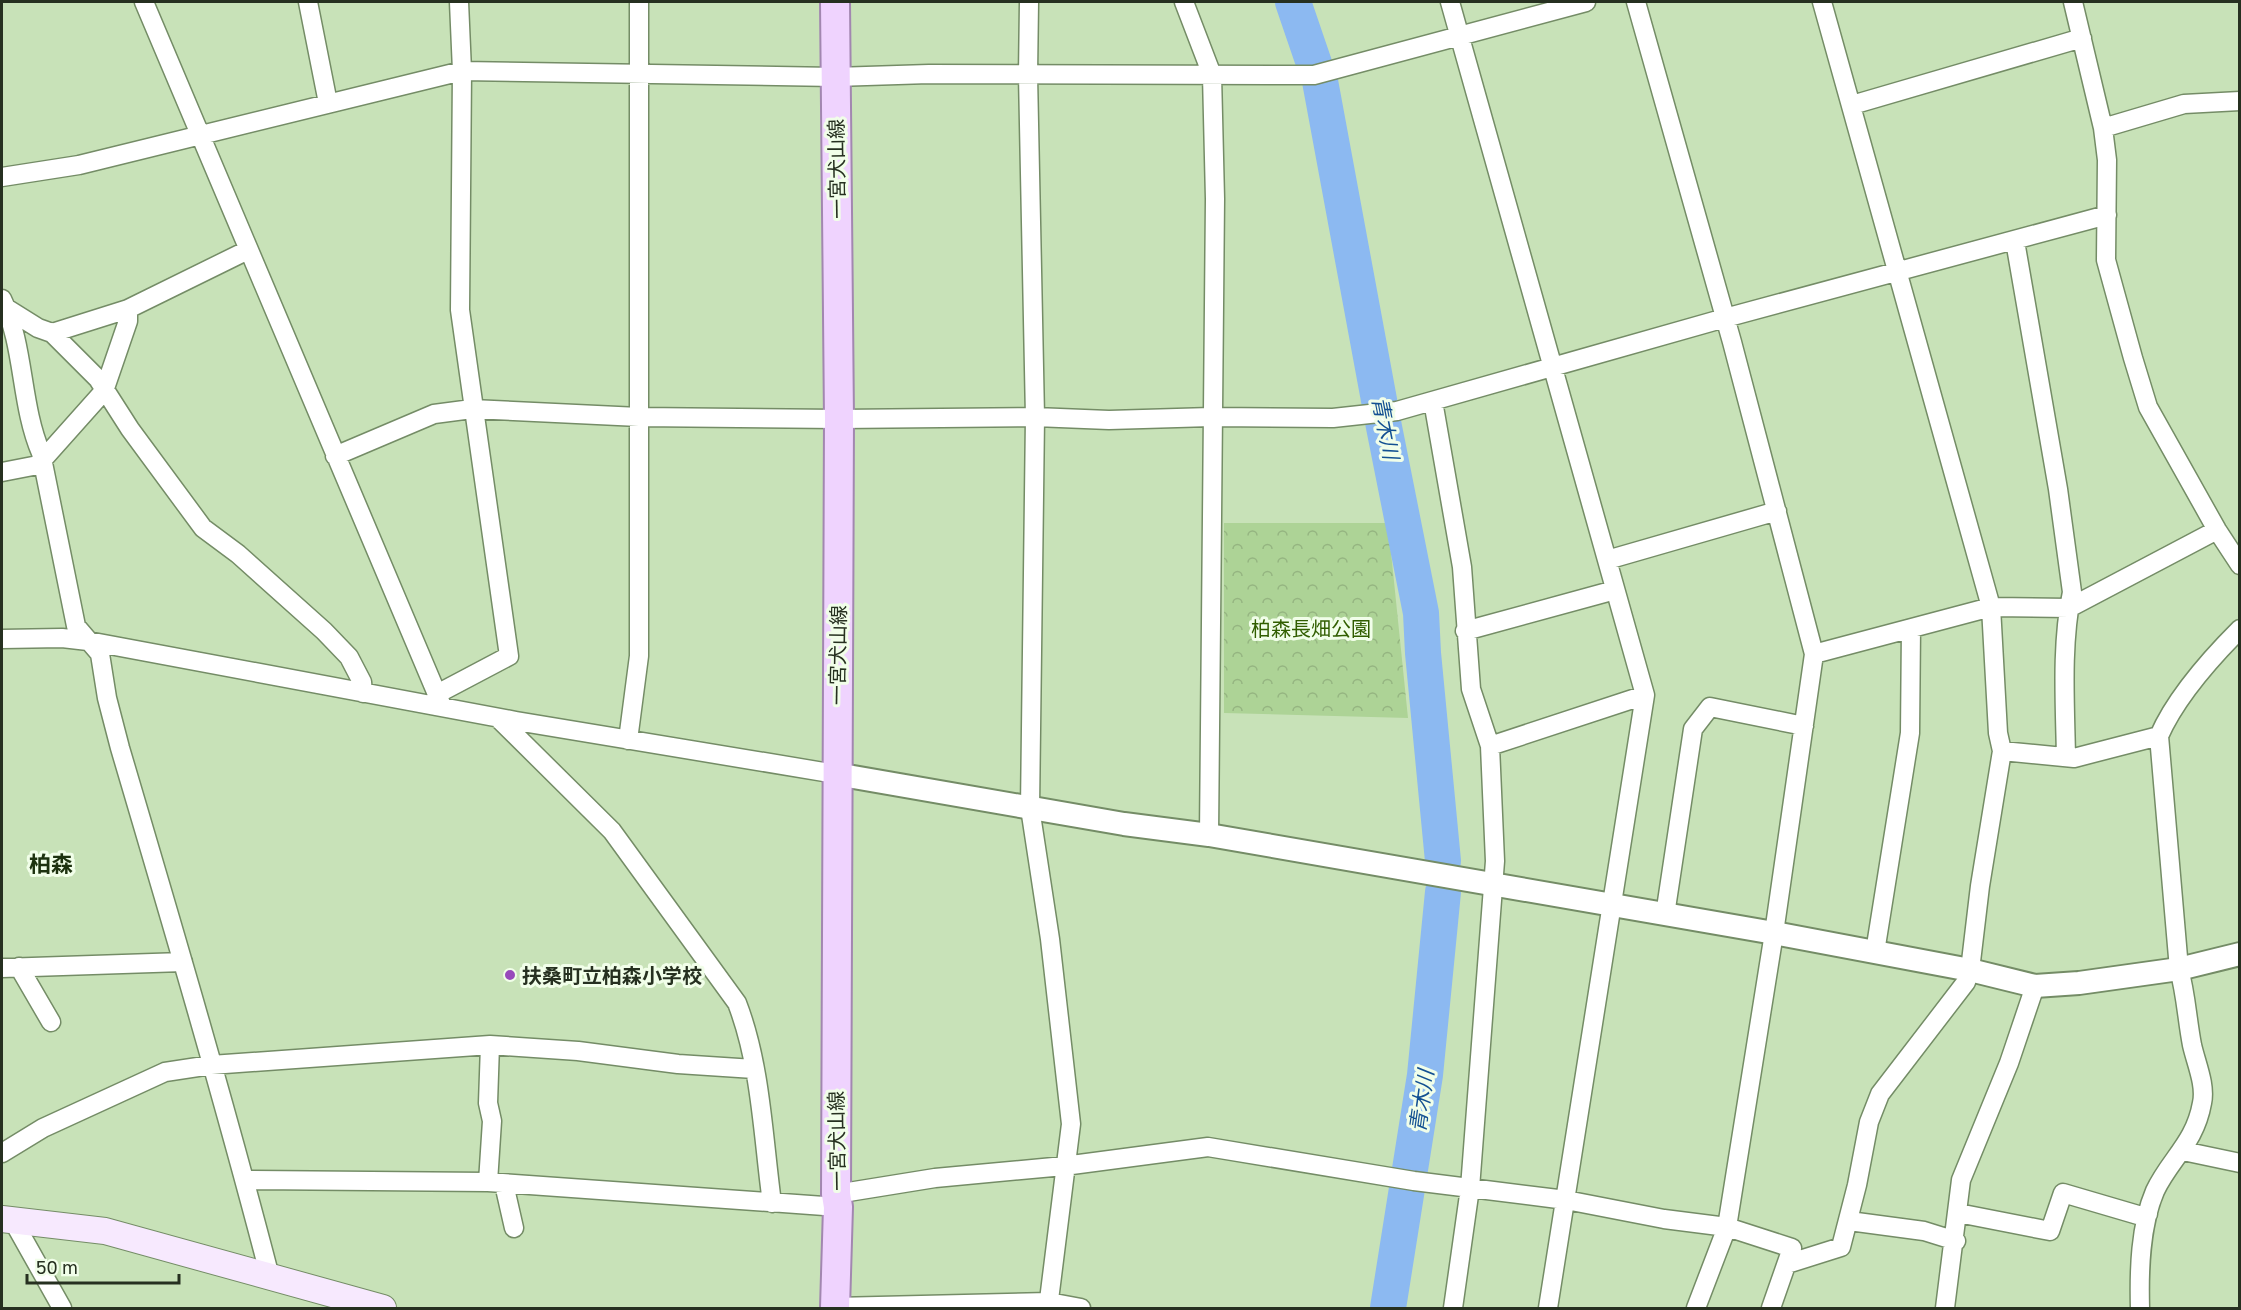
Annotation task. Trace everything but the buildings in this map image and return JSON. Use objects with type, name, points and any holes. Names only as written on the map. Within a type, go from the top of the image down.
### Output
[{"type":"main road","name":"一宮犬山線","points":[[835,2],[839,419],[835,1308]]},
{"type":"main road","points":[[7,1219],[105,1231],[383,1308]]},
{"type":"street","points":[[144,2],[440,700]]},
{"type":"street","points":[[308,2],[328,103]]},
{"type":"street","points":[[440,700],[509,656],[472,409],[460,310],[462,71],[459,2]]},
{"type":"street","points":[[628,740],[639,656],[639,2]]},
{"type":"street","points":[[1029,2],[1028,75],[1035,417],[1030,808],[1050,939],[1071,1124],[1048,1305]]},
{"type":"street","points":[[1185,2],[1212,75],[1215,199],[1211,417],[1209,835]]},
{"type":"street","points":[[1450,2],[1645,695],[1548,1308]]},
{"type":"street","points":[[2,177],[79,165],[462,71],[835,77],[1314,75],[1586,2]]},
{"type":"street","points":[[1636,2],[1725,318],[1814,654],[1774,933],[1727,1227],[1696,1308]]},
{"type":"street","points":[[1787,1264],[1841,1246],[1849,1221],[1863,1146],[1880,1094],[1966,982],[1970,970],[1980,886],[2002,751],[1998,733],[1991,608],[1822,2]]},
{"type":"street","points":[[2073,2],[2103,128],[2107,160],[2106,260],[2148,406],[2217,530],[2240,565]]},
{"type":"street","points":[[1852,105],[2082,39]]},
{"type":"street","points":[[2103,128],[2184,104],[2240,101]]},
{"type":"street","points":[[335,456],[434,414],[472,409],[639,417],[839,419],[1035,417],[1109,420],[1211,417],[1334,418],[1397,411],[1552,369],[1725,318],[2107,216]]},
{"type":"street","points":[[2015,241],[2058,489],[2072,592],[2068,608],[2066,757]]},
{"type":"street","points":[[52,333],[128,309],[248,250]]},
{"type":"street","points":[[4,303],[38,328],[52,333],[98,379],[104,391],[203,528],[238,554],[324,631],[349,657],[362,682],[363,693]]},
{"type":"street","points":[[4,303],[33,432],[43,461],[76,626],[100,654],[107,698],[246,1180],[270,1277]]},
{"type":"street","points":[[2,472],[38,465],[104,391],[128,321],[128,309]]},
{"type":"street","points":[[1433,401],[1462,567],[1471,689],[1490,746],[1495,861],[1470,1188],[1453,1308]]},
{"type":"street","points":[[1607,560],[1777,511]]},
{"type":"street","points":[[1814,654],[1991,608],[2068,608],[2217,530]]},
{"type":"street","points":[[1466,631],[1615,590]]},
{"type":"street","points":[[1875,952],[1910,733],[1911,628]]},
{"type":"street","points":[[2140,1308],[2139,1278],[2148,1214],[2162,1179],[2183,1151],[2203,1102],[2186,992],[2179,969],[2159,736],[2164,724],[2200,674],[2240,628]]},
{"type":"street","points":[[2,639],[62,638],[88,641],[363,693],[440,700],[498,718],[1030,808],[1209,835],[1774,933],[1970,970],[2035,986],[2079,983],[2179,969],[2240,954]]},
{"type":"street","points":[[1490,746],[1645,695]]},
{"type":"street","points":[[1665,915],[1693,729],[1710,707],[1804,726]]},
{"type":"street","points":[[498,718],[612,831],[737,1003],[747,1028],[772,1203]]},
{"type":"street","points":[[2002,751],[2066,757],[2086,756],[2159,736]]},
{"type":"street","points":[[10,968],[183,962]]},
{"type":"street","points":[[10,968],[51,1022]]},
{"type":"street","points":[[1945,1308],[1964,1171],[2009,1063],[2035,986]]},
{"type":"street","points":[[2,1153],[43,1128],[165,1072],[211,1065],[490,1045],[578,1051],[678,1064],[754,1069]]},
{"type":"street","points":[[490,1045],[488,1102],[492,1121],[496,1183],[514,1228]]},
{"type":"street","points":[[246,1180],[496,1183],[772,1203],[837,1201],[935,1178],[1064,1166],[1208,1147],[1470,1188],[1566,1200],[1664,1219],[1727,1227],[1792,1248],[1771,1308]]},
{"type":"street","points":[[2183,1151],[2240,1163]]},
{"type":"street","points":[[1958,1213],[2050,1231],[2063,1193],[2138,1215],[2148,1214]]},
{"type":"street","points":[[7,1219],[62,1308]]},
{"type":"street","points":[[1849,1221],[1924,1231],[1956,1241]]},
{"type":"street","points":[[835,1308],[1048,1305],[1081,1308]]},
{"type":"green space","name":"柏森長畑公園","points":[[1224,523],[1388,523],[1408,718],[1224,713]]},
{"type":"waterway","name":"青木川","points":[[1293,2],[1320,81],[1421,613],[1443,861]]},
{"type":"waterway","name":"青木川","points":[[1388,1308],[1425,1075],[1443,892]]},
{"type":"place","name":"扶桑町立柏森小学校","points":[[510,975]]},
{"type":"district","name":"柏森","points":[[51,863]]}]
